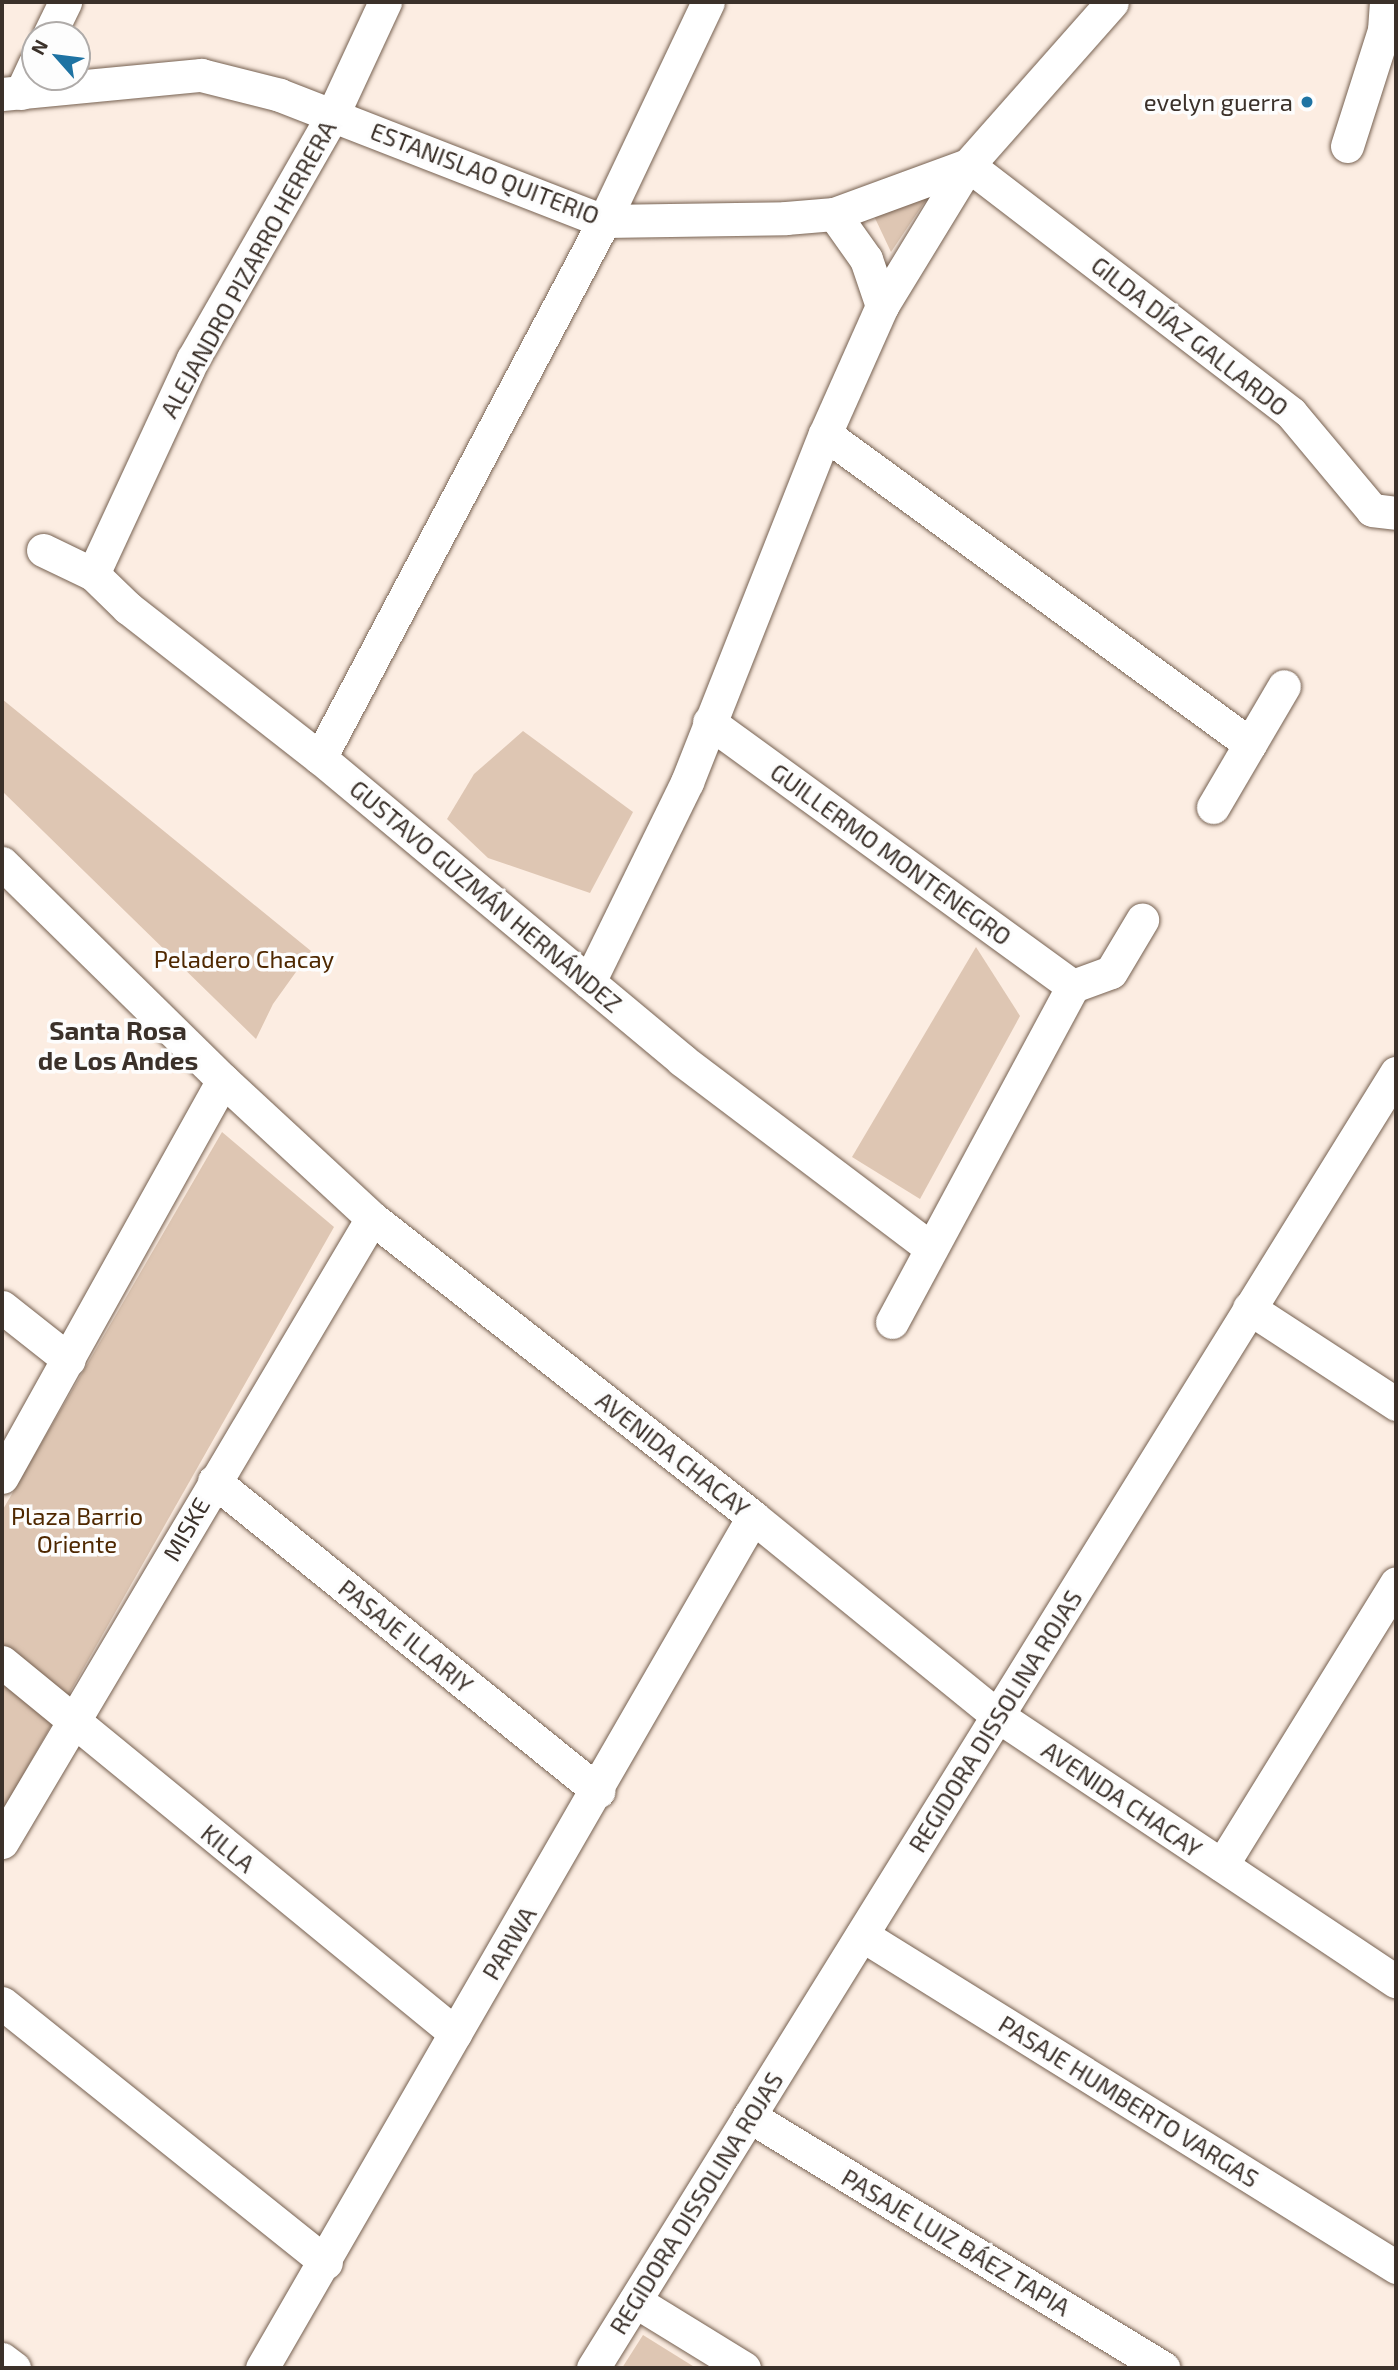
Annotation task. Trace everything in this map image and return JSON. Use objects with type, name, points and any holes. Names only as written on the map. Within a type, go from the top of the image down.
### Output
[{"type":"street","points":[[56,21],[65,2]]},
{"type":"street","name":"ALEJANDRO PIZARRO HERRERA","points":[[93,574],[193,359],[332,116],[385,2]]},
{"type":"street","points":[[320,758],[604,220],[708,2]]},
{"type":"street","name":"ESTANISLAO QUITERIO","points":[[589,982],[687,782],[825,434],[882,306],[968,165],[1112,2]]},
{"type":"street","points":[[1347,146],[1384,30],[1386,2]]},
{"type":"street","name":"ESTANISLAO QUITERIO","points":[[11,93],[201,75],[280,95],[417,145],[604,220],[736,222],[834,214],[968,165]]},
{"type":"street","name":"GILDA DÍAZ GALLARDO","points":[[968,165],[1292,413],[1372,510],[1396,513]]},
{"type":"street","points":[[834,214],[866,259],[882,306]]},
{"type":"street","points":[[825,434],[1250,744]]},
{"type":"street","name":"GUSTAVO GUZMÁN HERNÁNDEZ","points":[[43,550],[93,574],[128,608],[320,758],[682,1060],[929,1247]]},
{"type":"street","points":[[1213,807],[1284,686]]},
{"type":"street","name":"GUILLERMO MONTENEGRO","points":[[709,722],[1073,986]]},
{"type":"street","name":"AVENIDA CHACAY","points":[[2,863],[223,1080],[372,1218],[753,1517],[998,1716],[1396,1981]]},
{"type":"street","points":[[892,1322],[929,1247],[1073,986],[1111,972],[1142,920]]},
{"type":"street","name":"REGIDORA DISSOLINA ROJAS","points":[[593,2368],[1396,1073]]},
{"type":"street","points":[[2,1477],[223,1080]]},
{"type":"street","name":"MISKE","points":[[2,1842],[372,1218]]},
{"type":"street","points":[[2,1307],[69,1360]]},
{"type":"street","points":[[1249,1308],[1396,1404]]},
{"type":"street","name":"PASAJE ILLARIY","points":[[214,1481],[598,1791]]},
{"type":"street","name":"PARWA","points":[[262,2368],[326,2263],[753,1517]]},
{"type":"street","points":[[1222,1865],[1396,1583]]},
{"type":"street","name":"KILLA","points":[[2,1662],[456,2033]]},
{"type":"street","name":"PASAJE HUMBERTO VARGAS","points":[[862,1935],[1396,2267]]},
{"type":"street","points":[[2,2003],[326,2263]]},
{"type":"street","name":"PASAJE LUIZ BÁEZ TAPIA","points":[[750,2116],[1163,2368]]},
{"type":"street","points":[[635,2301],[744,2368]]},
{"type":"street","points":[[2,2359],[14,2368]]},
{"type":"green space","points":[[928,197],[891,252],[874,216]]},
{"type":"green space","name":"Peladero Chacay","points":[[2,699],[311,951],[273,1004],[256,1039],[2,791]]},
{"type":"green space","points":[[523,731],[633,812],[590,893],[488,858],[447,819],[474,774]]},
{"type":"green space","points":[[976,947],[1020,1016],[920,1199],[852,1157]]},
{"type":"green space","name":"Plaza Barrio Oriente","points":[[222,1132],[334,1227],[2,1812],[2,1511]]},
{"type":"green space","points":[[643,2335],[696,2368],[622,2368]]},
{"type":"place","name":"evelyn guerra","points":[[1307,102]]},
{"type":"district","name":"Santa Rosa de Los Andes","points":[[118,1045]]}]
